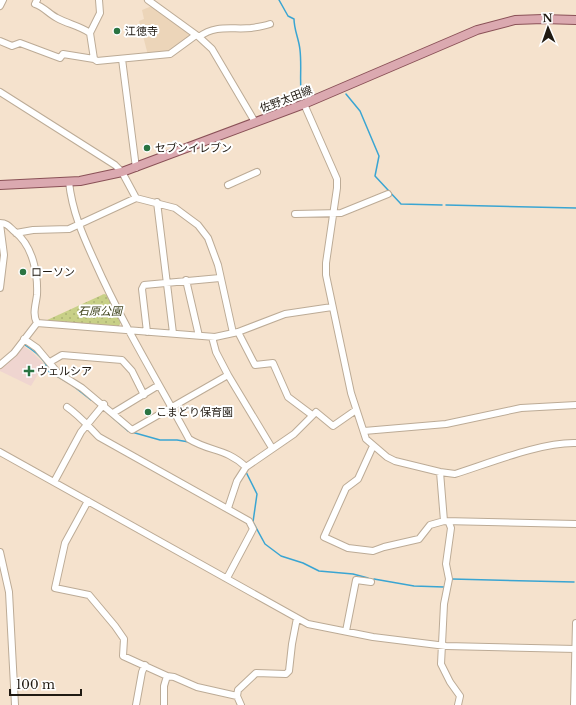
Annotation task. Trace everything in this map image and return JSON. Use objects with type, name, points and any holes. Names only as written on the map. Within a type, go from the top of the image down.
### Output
[{"type":"main road","name":"佐野太田線","points":[[0,186],[69,182],[136,168],[304,104],[446,42],[492,25],[535,19],[576,20]]},
{"type":"street","points":[[0,6],[2,0]]},
{"type":"street","points":[[36,0],[35,4],[41,6],[56,18],[83,28],[90,33]]},
{"type":"street","points":[[94,59],[90,33],[100,13],[99,0]]},
{"type":"street","points":[[148,0],[198,36],[212,49],[255,122]]},
{"type":"street","points":[[0,41],[12,46],[20,43],[60,58],[63,54],[102,61],[170,54],[203,34],[224,28],[251,28],[270,24]]},
{"type":"street","points":[[122,59],[136,168]]},
{"type":"street","points":[[0,92],[114,165],[122,172],[136,198]]},
{"type":"street","points":[[304,104],[337,179],[334,214],[326,263],[332,307],[356,410],[366,439],[387,457],[395,461],[440,472],[456,474],[561,442],[576,443]]},
{"type":"street","points":[[228,185],[257,172]]},
{"type":"street","points":[[69,182],[78,224],[109,293],[189,439],[202,446],[224,452],[235,458],[246,467]]},
{"type":"street","points":[[295,214],[341,213],[388,194]]},
{"type":"street","points":[[16,233],[33,230],[64,230],[136,198],[157,202],[175,208],[203,230],[216,261],[236,332],[255,365],[273,363],[288,397],[312,415]]},
{"type":"street","points":[[157,202],[173,333]]},
{"type":"street","points":[[0,288],[4,248],[0,223],[7,224],[23,239],[33,260],[37,283],[34,316],[37,323]]},
{"type":"street","points":[[147,332],[142,287],[146,284],[220,278]]},
{"type":"street","points":[[186,280],[201,336]]},
{"type":"street","points":[[37,323],[212,337],[236,332],[285,314],[332,307]]},
{"type":"street","points":[[0,365],[14,353],[37,323]]},
{"type":"street","points":[[212,337],[216,352],[228,375],[272,448]]},
{"type":"street","points":[[24,339],[50,362],[58,373],[104,404],[129,428],[135,429],[171,406],[228,375]]},
{"type":"street","points":[[50,362],[62,356],[122,360],[132,371],[144,395]]},
{"type":"street","points":[[113,413],[159,386]]},
{"type":"street","points":[[54,482],[87,424],[104,404]]},
{"type":"street","points":[[364,431],[446,424],[521,408],[576,405]]},
{"type":"street","points":[[67,407],[85,421],[99,437],[245,518],[253,530],[227,578]]},
{"type":"street","points":[[228,508],[237,481],[246,467],[294,434],[312,415],[316,412],[333,426],[356,410]]},
{"type":"street","points":[[373,446],[358,479],[346,488],[324,537],[348,548],[373,552],[384,547],[419,539],[430,525],[446,522],[576,524]]},
{"type":"street","points":[[0,452],[308,624],[373,637],[442,646],[576,649]]},
{"type":"street","points":[[440,472],[446,522],[451,528],[446,564],[449,579],[444,604],[441,664],[450,682],[460,696],[458,705]]},
{"type":"street","points":[[88,501],[64,543],[55,588],[88,595],[115,626],[124,639],[123,656],[197,688],[237,696]]},
{"type":"street","points":[[0,552],[9,592],[14,705]]},
{"type":"street","points":[[346,631],[356,580],[371,582]]},
{"type":"street","points":[[241,705],[237,696],[239,687],[258,672],[288,673],[297,618]]},
{"type":"street","points":[[574,705],[576,623]]},
{"type":"street","points":[[136,705],[142,672],[145,665]]},
{"type":"street","points":[[164,705],[164,686],[167,676]]},
{"type":"shaded area","points":[[152,6],[191,35],[173,50],[148,55],[139,21],[144,19],[142,10]]},
{"type":"shaded area","points":[[23,346],[32,352],[44,364],[31,386],[0,371],[0,368]]},
{"type":"green space","name":"石原公園","points":[[104,294],[107,295],[121,322],[119,326],[45,321]]},
{"type":"waterway","points":[[279,0],[288,16],[294,19],[300,50],[302,101]]},
{"type":"waterway","points":[[306,99],[328,90]]},
{"type":"waterway","points":[[346,94],[360,111],[379,156],[375,176],[401,204],[442,205]]},
{"type":"waterway","points":[[446,205],[576,208]]},
{"type":"waterway","points":[[25,345],[43,360],[48,371],[69,383]]},
{"type":"waterway","points":[[72,385],[91,400]]},
{"type":"waterway","points":[[112,417],[128,431],[160,440],[189,442]]},
{"type":"waterway","points":[[246,472],[257,494],[253,522],[265,544],[281,556],[303,563],[319,571],[353,574],[368,578]]},
{"type":"waterway","points":[[374,579],[414,586],[444,587]]},
{"type":"waterway","points":[[452,579],[574,582]]},
{"type":"place","name":"江徳寺","points":[[117,31]]},
{"type":"place","name":"セブンイレブン","points":[[147,148]]},
{"type":"place","name":"ローソン","points":[[23,272]]},
{"type":"place","name":"ウェルシア","points":[[29,371]]},
{"type":"place","name":"こまどり保育園","points":[[148,412]]}]
